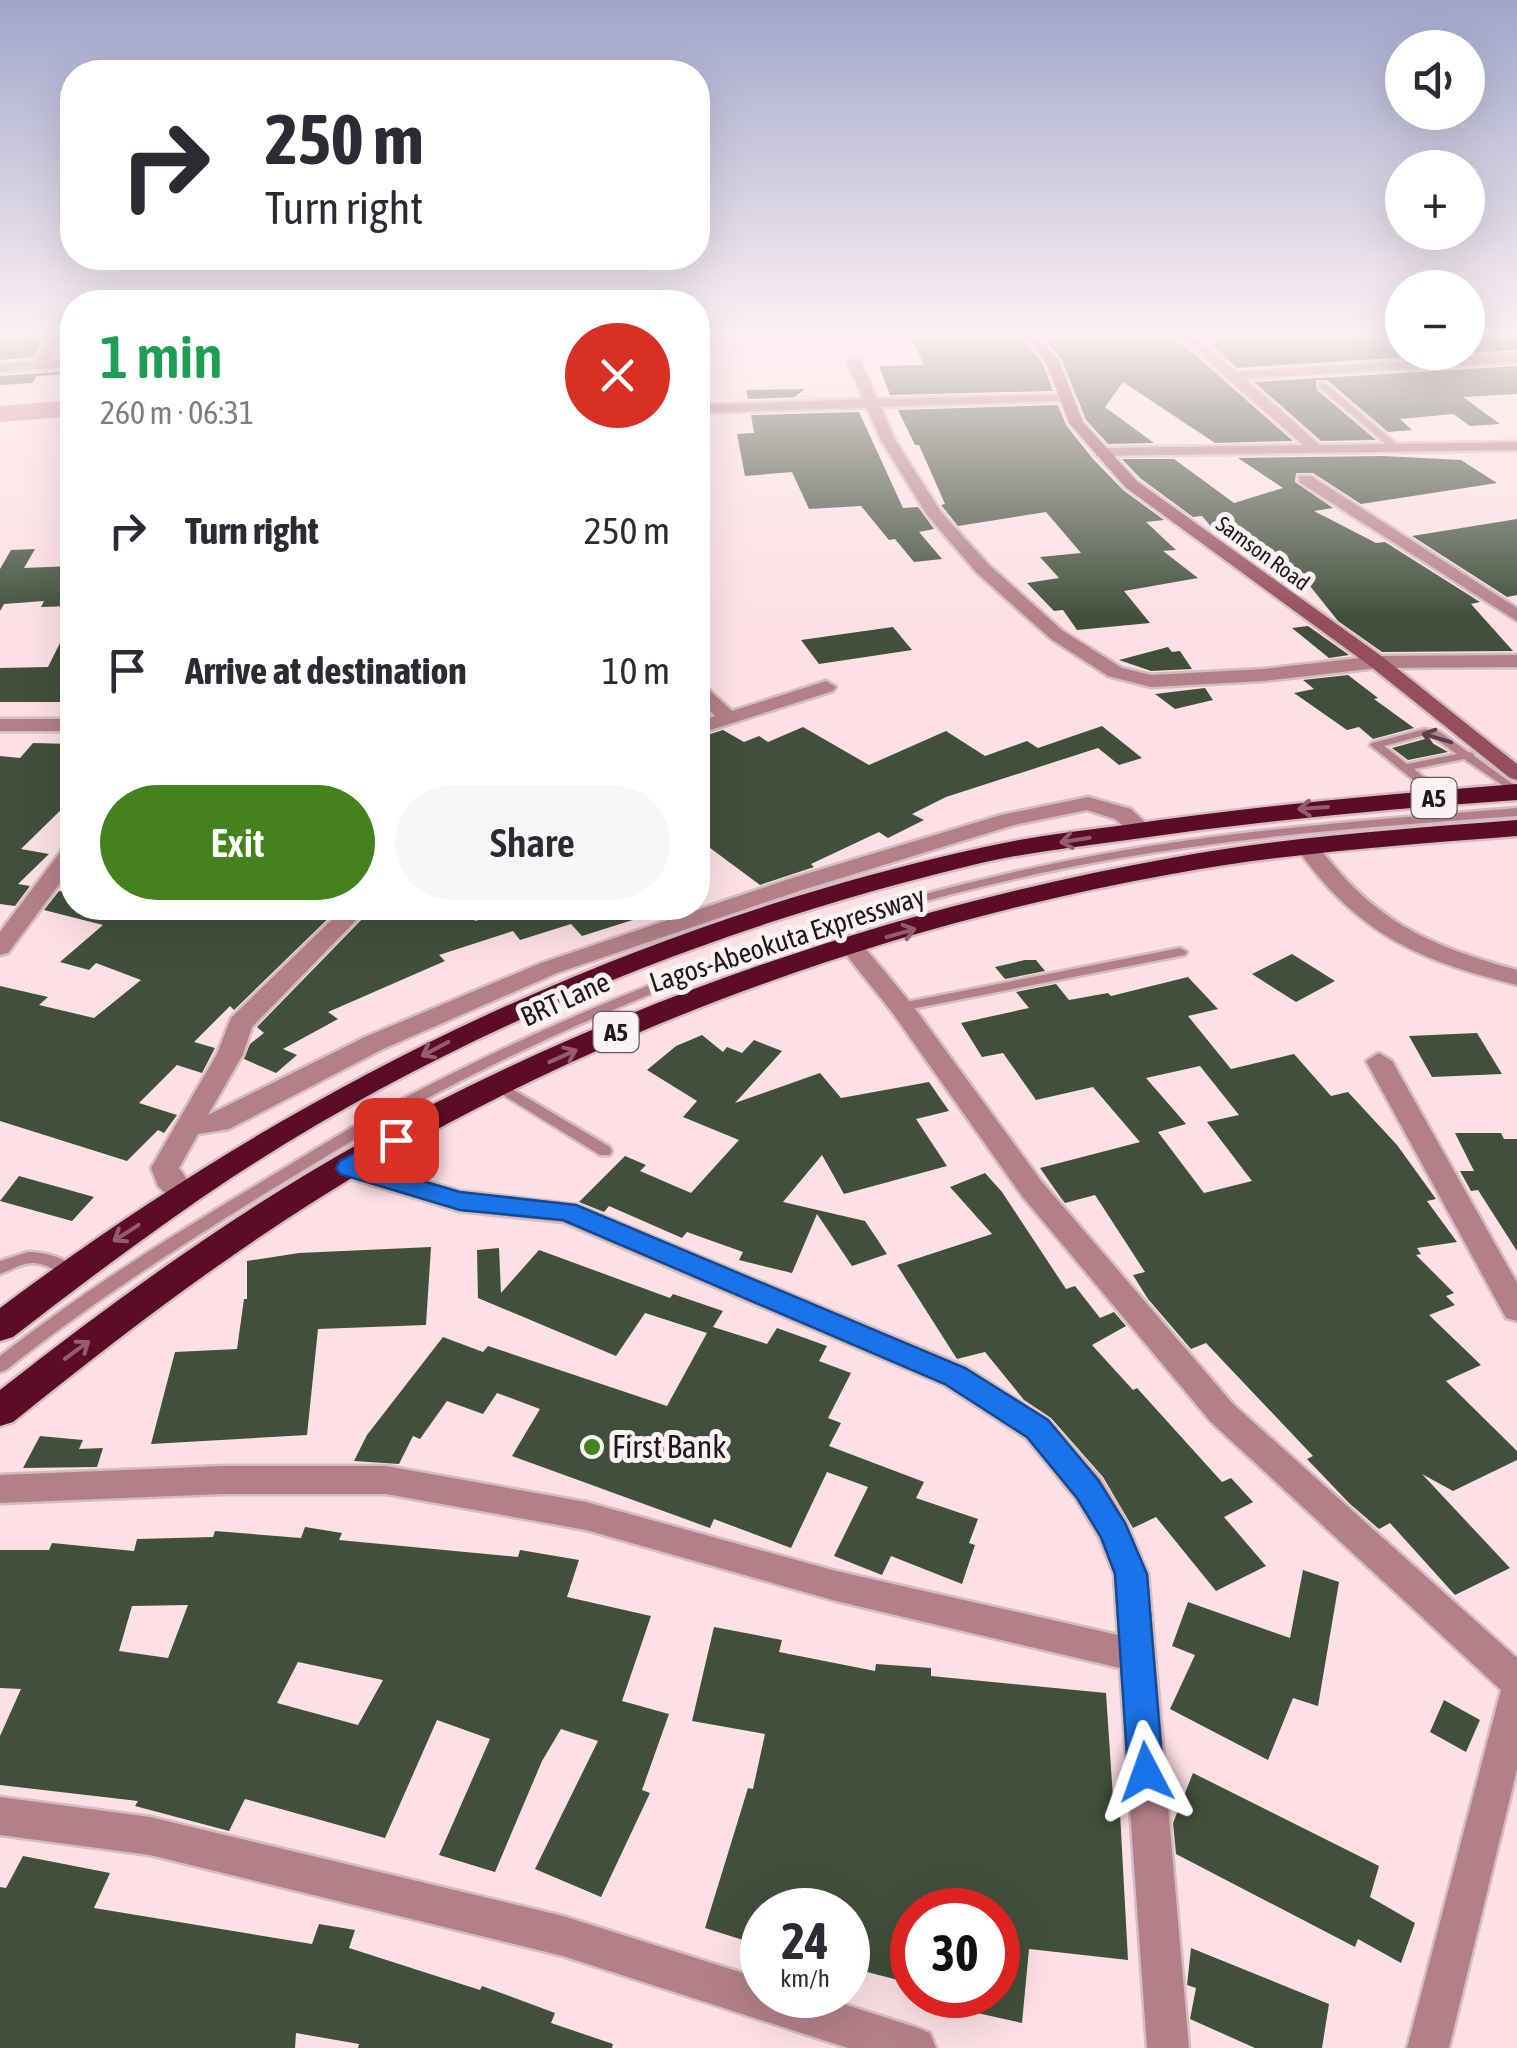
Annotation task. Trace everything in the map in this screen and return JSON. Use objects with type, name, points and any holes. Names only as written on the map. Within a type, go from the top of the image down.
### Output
[{"type":"highway","name":"Lagos-Abeokuta Expressway","points":[[0,1410],[68,1356],[223,1246],[349,1168],[497,1084],[627,1027],[852,946],[983,910],[1296,834],[1366,822],[1441,797],[1517,792]]},
{"type":"highway","name":"Lagos-Abeokuta Expressway","points":[[1,1325],[70,1270],[327,1106],[455,1039],[577,984],[720,931],[854,889],[982,855],[1140,828],[1296,834],[1366,822],[1517,828]]},
{"type":"street","points":[[884,428],[910,479],[934,515],[970,556],[1057,634],[1116,672],[1151,682],[1377,662],[1517,661]]},
{"type":"street","name":"Samson Road","points":[[1080,428],[1100,453],[1148,498],[1377,662],[1517,774]]},
{"type":"street","points":[[1293,428],[1316,449]]},
{"type":"street","points":[[1100,453],[1517,446]]},
{"type":"street","points":[[1305,479],[1517,616]]},
{"type":"street","points":[[710,725],[826,686]]},
{"type":"street","points":[[710,701],[729,719]]},
{"type":"street","points":[[0,725],[60,724]]},
{"type":"street","points":[[710,914],[1009,820],[1088,804],[1123,814],[1140,828]]},
{"type":"street","points":[[1296,834],[1346,897],[1382,925],[1441,956],[1517,978]]},
{"type":"street","points":[[0,948],[60,868]]},
{"type":"street","points":[[184,1195],[168,1180],[165,1168],[230,1054],[240,1024],[345,920]]},
{"type":"street","points":[[188,1126],[220,1123],[374,1043],[549,968],[692,920]]},
{"type":"street","points":[[852,946],[1032,1189],[1222,1413],[1517,1682]]},
{"type":"street","points":[[1380,1061],[1517,1310]]},
{"type":"street","points":[[349,1168],[460,1201],[566,1212],[955,1376],[1037,1429],[1088,1489],[1114,1532],[1131,1574],[1168,2048]]},
{"type":"street","points":[[0,1489],[223,1480],[386,1480],[586,1516],[836,1586],[1136,1655]]},
{"type":"street","points":[[1428,2048],[1517,1694]]},
{"type":"street","points":[[0,1816],[150,1836],[563,1936],[915,2048]]},
{"type":"lane","points":[[1371,428],[1394,447]]},
{"type":"lane","points":[[1441,797],[1376,745],[1425,732],[1445,738],[1517,792]]},
{"type":"lane","points":[[1404,768],[1469,754]]},
{"type":"lane","points":[[1366,822],[1517,812]]},
{"type":"lane","name":"BRT Lane","points":[[0,1365],[36,1336],[208,1220],[413,1099],[621,1001],[839,925],[958,890],[1052,867],[1296,834]]},
{"type":"lane","points":[[901,1008],[1180,952]]},
{"type":"lane","points":[[497,1084],[605,1151]]},
{"type":"lane","points":[[0,1268],[18,1258],[38,1255],[70,1270]]},
{"type":"building","points":[[753,428],[866,428],[903,508],[918,507],[934,529],[919,532],[942,559],[914,562],[895,539],[889,540],[861,506],[809,509],[792,472],[745,476],[737,434],[754,433]]},
{"type":"building","points":[[907,428],[1068,428],[1123,490],[1164,520],[1146,522],[1176,550],[1163,551],[1198,578],[1124,591],[1150,623],[1077,630],[1063,610],[1054,611],[1027,583],[1059,578],[1040,557],[1081,553],[1046,512],[958,526],[941,505],[945,504],[919,445],[915,445]]},
{"type":"building","points":[[1093,428],[1133,428],[1154,443],[1108,444]]},
{"type":"building","points":[[1192,428],[1278,428],[1293,441],[1215,443]]},
{"type":"building","points":[[1306,428],[1361,428],[1376,440],[1321,441]]},
{"type":"building","points":[[1383,428],[1409,428],[1412,430],[1388,432]]},
{"type":"building","points":[[1383,456],[1461,460],[1497,483],[1361,504],[1313,473],[1296,473],[1295,482],[1333,508],[1314,511],[1376,543],[1385,542],[1480,602],[1471,604],[1513,651],[1382,652],[1338,621],[1302,576],[1278,577],[1263,566],[1234,529],[1214,530],[1202,516],[1193,517],[1140,478],[1122,459],[1174,459],[1234,503],[1283,488],[1238,458]]},
{"type":"building","points":[[1517,519],[1517,595],[1507,597],[1412,536]]},
{"type":"building","points":[[35,549],[24,568],[60,566],[60,606],[41,607],[44,601],[4,604],[0,611],[0,569],[11,550]]},
{"type":"building","points":[[1308,626],[1349,655],[1329,658],[1292,628]]},
{"type":"building","points":[[893,627],[912,650],[819,664],[801,640]]},
{"type":"building","points":[[60,643],[60,702],[0,702],[0,668],[48,667]]},
{"type":"building","points":[[1168,647],[1172,652],[1180,651],[1192,669],[1151,671],[1119,660]]},
{"type":"building","points":[[1348,675],[1414,728],[1373,739],[1359,727],[1347,730],[1294,693],[1314,689],[1303,680]]},
{"type":"building","points":[[1205,688],[1213,700],[1175,709],[1155,694]]},
{"type":"building","points":[[1102,726],[1142,758],[1119,765],[1098,748],[946,797],[912,814],[924,820],[888,838],[879,832],[811,864],[814,867],[760,885],[710,848],[710,734],[723,730],[744,742],[759,736],[768,742],[803,727],[869,765],[946,731],[985,756],[1027,741],[1038,748]]},
{"type":"building","points":[[1425,739],[1448,752],[1408,760],[1392,748]]},
{"type":"building","points":[[33,743],[60,744],[60,811],[21,849],[49,854],[18,884],[30,886],[15,906],[0,904],[0,756],[20,758]]},
{"type":"building","points":[[59,891],[60,891],[60,914],[44,910]]},
{"type":"building","points":[[83,920],[327,920],[234,1010],[230,1006],[194,1042],[215,1048],[202,1073],[177,1065],[139,1103],[177,1115],[164,1133],[158,1130],[127,1161],[0,1121],[0,986],[48,997],[39,1005],[94,1018],[141,980],[96,963],[89,970],[60,962],[103,925]]},
{"type":"building","points":[[361,920],[633,920],[582,936],[571,924],[520,940],[513,931],[439,955],[445,961],[328,1012],[338,1019],[283,1049],[297,1055],[276,1073],[244,1059],[250,1044],[264,1033],[257,1027]]},
{"type":"building","points":[[1292,954],[1335,981],[1296,1002],[1252,974]]},
{"type":"building","points":[[1036,960],[1045,971],[1005,979],[995,967]]},
{"type":"building","points":[[1188,977],[1218,1009],[1188,1016],[1231,1069],[1294,1054],[1331,1096],[1348,1092],[1397,1145],[1436,1199],[1427,1201],[1457,1242],[1417,1248],[1421,1254],[1416,1255],[1454,1293],[1446,1296],[1455,1305],[1429,1315],[1481,1365],[1446,1381],[1517,1451],[1517,1460],[1453,1491],[1422,1474],[1510,1568],[1455,1595],[1390,1523],[1379,1529],[1349,1503],[1307,1459],[1313,1456],[1206,1343],[1191,1349],[1133,1275],[1145,1272],[1095,1195],[1065,1203],[1040,1168],[1140,1142],[1093,1087],[1036,1100],[1003,1053],[982,1057],[961,1023],[1029,1008],[1016,992],[1056,984],[1069,1000],[1108,993],[1111,996]],"holes":[[[1200,1066],[1239,1115],[1207,1122],[1252,1181],[1204,1193],[1158,1132],[1186,1124],[1146,1078]]]},
{"type":"building","points":[[1477,1033],[1502,1074],[1432,1077],[1409,1036]]},
{"type":"building","points":[[702,1035],[723,1052],[727,1047],[742,1053],[754,1040],[782,1051],[735,1103],[820,1073],[841,1098],[929,1082],[949,1111],[916,1119],[947,1166],[844,1194],[822,1155],[783,1202],[865,1221],[887,1254],[852,1266],[817,1214],[792,1273],[739,1260],[743,1252],[687,1232],[682,1238],[609,1206],[604,1212],[579,1202],[625,1156],[646,1165],[640,1171],[691,1193],[739,1140],[683,1117],[697,1101],[647,1070],[676,1046]]},
{"type":"building","points":[[1455,1133],[1501,1133],[1504,1139],[1517,1139],[1517,1251],[1478,1190],[1471,1191],[1460,1171],[1474,1171]]},
{"type":"building","points":[[985,1173],[1002,1192],[1066,1289],[1075,1286],[1100,1318],[1114,1312],[1126,1326],[1092,1345],[1133,1390],[1137,1388],[1222,1482],[1231,1478],[1253,1502],[1224,1517],[1266,1566],[1216,1591],[1156,1517],[1133,1528],[1103,1477],[1051,1418],[1024,1400],[985,1352],[957,1359],[897,1265],[992,1234],[950,1187]]},
{"type":"building","points":[[19,1176],[94,1197],[72,1221],[0,1201]]},
{"type":"building","points":[[431,1247],[426,1325],[318,1329],[307,1435],[151,1444],[175,1352],[237,1349],[247,1299],[247,1261],[299,1253]]},
{"type":"building","points":[[499,1248],[501,1293],[539,1250],[670,1298],[673,1294],[723,1311],[713,1327],[767,1344],[777,1328],[827,1346],[819,1361],[851,1373],[828,1418],[841,1423],[829,1446],[924,1482],[916,1498],[978,1519],[969,1543],[975,1545],[962,1584],[891,1556],[882,1575],[834,1556],[868,1487],[827,1472],[791,1548],[714,1519],[710,1528],[512,1456],[540,1409],[497,1393],[483,1414],[447,1401],[420,1439],[413,1436],[399,1464],[354,1461],[367,1435],[443,1337],[483,1352],[488,1346],[667,1406],[707,1333],[645,1313],[616,1356],[478,1298],[477,1250]]},
{"type":"building","points":[[40,1436],[83,1440],[79,1449],[103,1448],[97,1467],[23,1468]]},
{"type":"building","points":[[305,1527],[342,1533],[339,1540],[518,1557],[520,1550],[579,1560],[567,1597],[651,1616],[622,1701],[669,1714],[642,1790],[650,1793],[601,1897],[535,1869],[598,1741],[561,1729],[542,1761],[495,1872],[439,1855],[490,1739],[437,1720],[385,1838],[245,1799],[229,1831],[135,1806],[138,1801],[0,1785],[0,1736],[21,1689],[0,1688],[0,1550],[49,1550],[52,1543],[134,1551],[137,1539],[213,1537],[215,1531],[301,1538]],"holes":[[[188,1605],[168,1658],[119,1651],[132,1606]],[[298,1662],[383,1680],[358,1725],[277,1703]]]},
{"type":"building","points":[[1303,1570],[1339,1582],[1318,1706],[1293,1698],[1268,1760],[1170,1709],[1195,1655],[1172,1646],[1188,1602],[1290,1638]]},
{"type":"building","points":[[714,1627],[782,1640],[779,1652],[875,1671],[876,1664],[931,1668],[931,1676],[1106,1693],[1114,1813],[1120,1813],[1128,1960],[1029,1949],[1022,2023],[999,2018],[1020,2018],[1020,1888],[890,1888],[890,1978],[870,1973],[870,1888],[740,1888],[740,1939],[705,1928],[748,1788],[753,1789],[765,1734],[692,1721]]},
{"type":"building","points":[[1444,1700],[1480,1720],[1466,1752],[1430,1732]]},
{"type":"building","points":[[1193,1773],[1379,1866],[1370,1897],[1415,1923],[1401,1963],[1358,1939],[1355,1947],[1176,1854],[1173,1823]]},
{"type":"building","points":[[23,1856],[110,1873],[94,1908],[312,1944],[319,1924],[355,1930],[349,1948],[480,1990],[482,1986],[555,2013],[551,2023],[613,2044],[612,2048],[358,2048],[359,2044],[296,2033],[295,2048],[0,2048],[0,1887],[6,1888]]},
{"type":"building","points":[[1191,1948],[1329,2004],[1322,2048],[1255,2048],[1190,2019],[1196,1988],[1187,1985]]},
{"type":"place","name":"First Bank","points":[[592,1447]]},
{"type":"route","points":[[396,1140],[349,1168],[460,1201],[566,1212],[955,1376],[1037,1429],[1088,1489],[1114,1532],[1131,1574],[1146,1772]]}]
